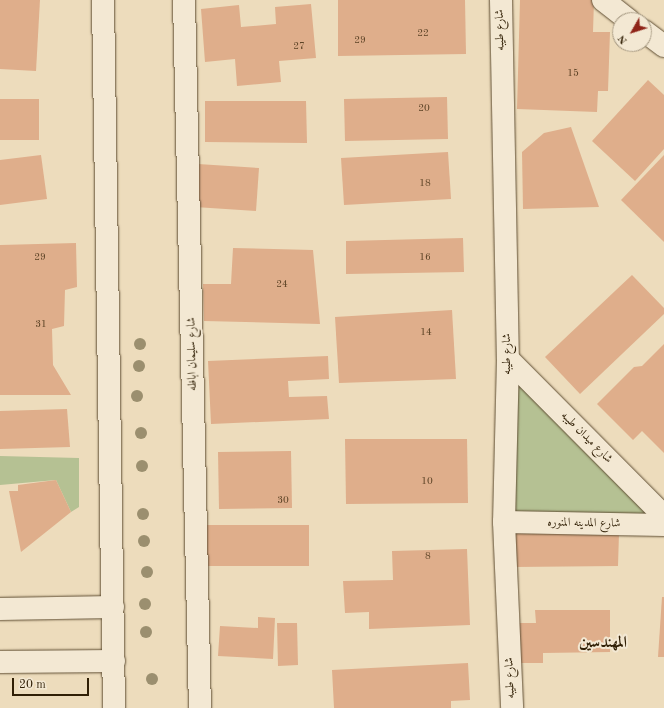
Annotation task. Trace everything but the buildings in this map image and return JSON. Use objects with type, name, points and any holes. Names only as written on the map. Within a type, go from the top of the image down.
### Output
[{"type":"street","points":[[103,0],[114,708]]},
{"type":"street","name":"شارع سليمان اباظه","points":[[184,0],[200,708]]},
{"type":"street","name":"شارع طيبه","points":[[501,0],[508,359],[504,522],[512,708]]},
{"type":"street","points":[[603,0],[619,12]]},
{"type":"street","points":[[652,37],[664,46]]},
{"type":"street","name":"شارع ميدان طيبه","points":[[508,359],[664,516]]},
{"type":"street","name":"شارع المدينه المنوره","points":[[504,522],[664,525]]},
{"type":"street","points":[[0,609],[113,607]]},
{"type":"street","points":[[0,662],[114,660]]},
{"type":"green space","points":[[511,367],[663,522],[506,520]]},
{"type":"green space","points":[[0,456],[79,458],[79,507],[71,512],[56,480],[0,485]]},
{"type":"district","name":"المهندسين","points":[[603,643]]}]
